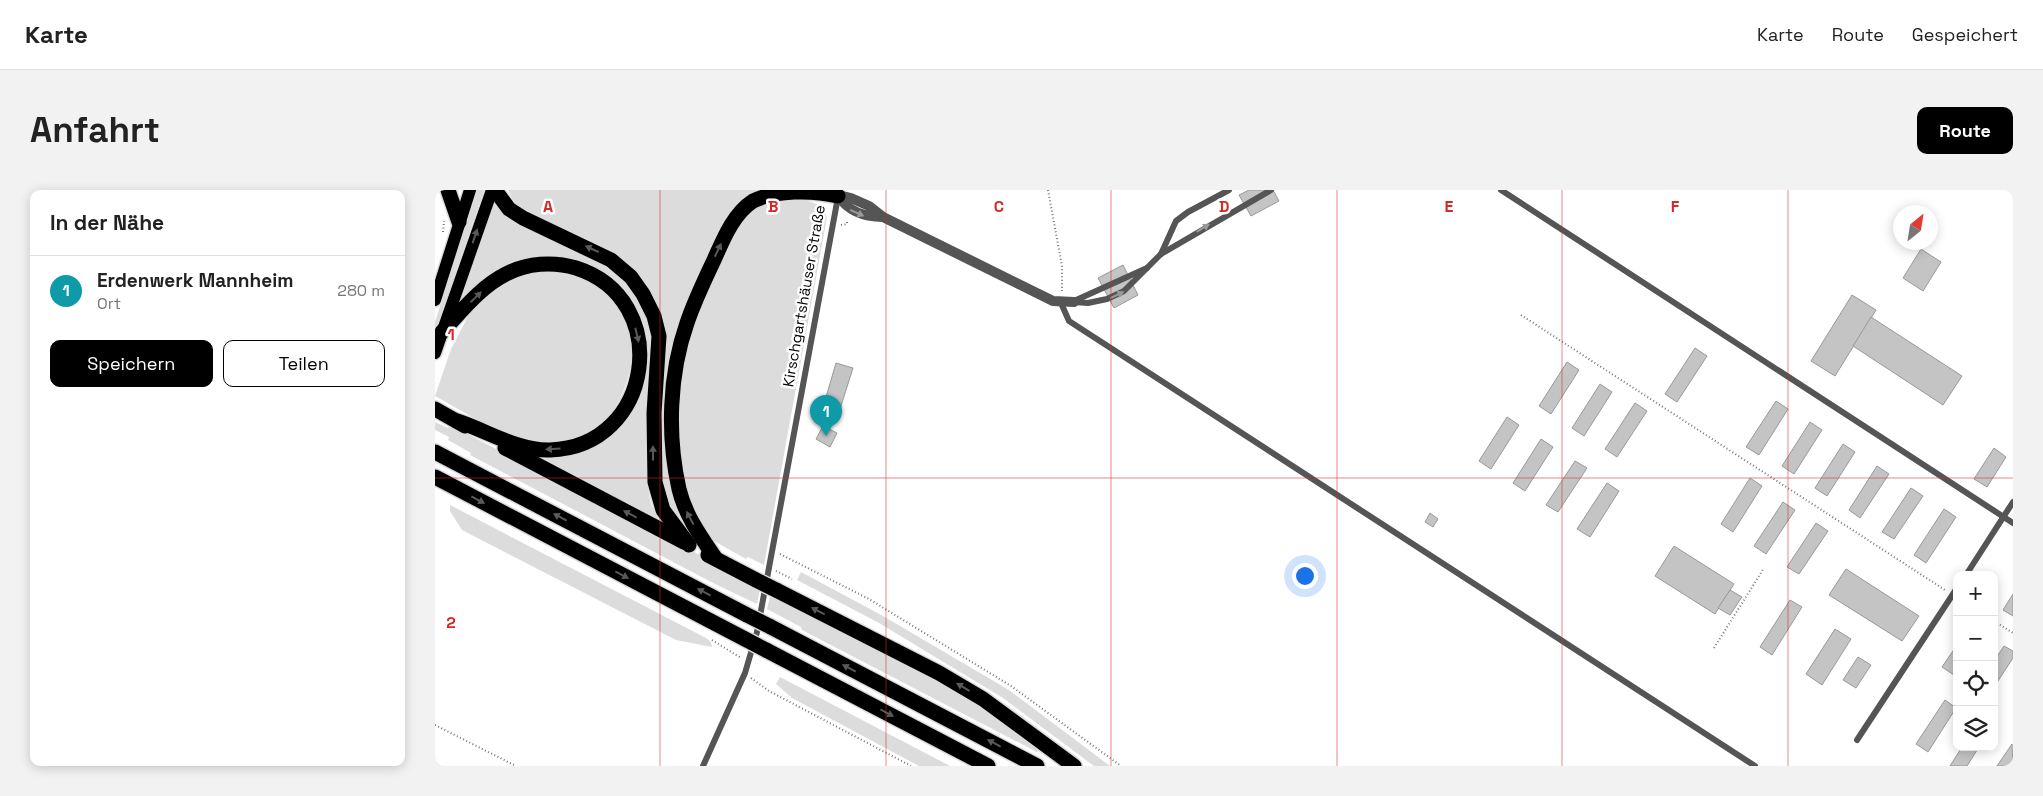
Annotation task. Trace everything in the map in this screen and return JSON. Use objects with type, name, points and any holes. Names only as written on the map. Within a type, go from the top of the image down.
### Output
[{"type":"highway","points":[[447,190],[452,220]]},
{"type":"highway","points":[[493,190],[509,209],[523,218],[611,260],[631,277],[643,294],[654,316],[659,336],[654,413],[655,482],[663,510],[689,545]]},
{"type":"highway","points":[[716,559],[691,522],[684,506],[675,468],[673,438],[674,381],[686,324],[727,232],[738,215],[749,204],[761,196],[785,191],[810,190],[834,192]]},
{"type":"highway","points":[[442,332],[475,297],[497,279],[528,266],[551,264],[564,265],[590,273],[609,286],[631,314],[639,340],[641,366],[630,400],[611,425],[580,444],[558,449],[537,450],[518,446],[457,421]]},
{"type":"highway","points":[[435,410],[756,580],[939,673],[983,699],[1074,766]]},
{"type":"highway","points":[[435,452],[1037,766]]},
{"type":"highway","points":[[435,477],[988,766]]},
{"type":"main road","points":[[435,300],[452,220],[469,190]]},
{"type":"main road","points":[[435,353],[493,190]]},
{"type":"street","points":[[834,192],[869,206],[883,217],[1053,301],[1061,303],[1074,302]]},
{"type":"lane","points":[[1074,302],[1088,304],[1125,292],[1161,254],[1176,221],[1188,212],[1229,190]]},
{"type":"lane","points":[[1161,254],[1271,190]]},
{"type":"lane","points":[[1501,190],[2013,523]]},
{"type":"lane","name":"Kirschgartshäuser Straße","points":[[703,766],[749,663],[799,408],[834,192]]},
{"type":"lane","points":[[1074,302],[1151,266]]},
{"type":"lane","points":[[1061,303],[1069,321],[1755,766]]},
{"type":"lane","points":[[1969,571],[2013,502]]},
{"type":"lane","points":[[1857,740],[1953,594]]},
{"type":"path","points":[[1048,190],[1062,266],[1061,303]]},
{"type":"path","points":[[442,239],[452,220]]},
{"type":"path","points":[[1521,315],[1953,594]]},
{"type":"path","points":[[772,550],[869,599],[1011,686],[1121,766]]},
{"type":"path","points":[[769,567],[792,580]]},
{"type":"path","points":[[1713,648],[1764,568]]},
{"type":"path","points":[[1998,624],[2013,633]]},
{"type":"path","points":[[711,640],[719,647],[749,663]]},
{"type":"path","points":[[745,674],[769,691],[911,766]]},
{"type":"path","points":[[435,724],[516,766]]},
{"type":"shaded area","points":[[477,190],[484,190],[435,332],[435,322]]},
{"type":"shaded area","points":[[508,190],[765,190],[747,200],[674,348],[679,517],[666,501],[661,486],[658,465],[659,417],[666,336],[662,319],[639,275],[622,259],[600,245],[523,210],[515,204]]},
{"type":"shaded area","points":[[797,197],[822,206],[827,217],[764,565],[748,557],[746,559],[714,541],[685,498],[678,437],[679,384],[695,314],[735,228],[758,205]]},
{"type":"shaded area","points":[[494,204],[523,227],[593,258],[609,268],[630,286],[640,302],[650,327],[653,345],[647,417],[646,460],[650,500],[660,521],[534,455],[594,445],[643,376],[646,346],[641,323],[630,302],[615,284],[595,270],[574,260],[551,256],[518,262],[491,278],[458,304]]},
{"type":"shaded area","points":[[558,266],[585,276],[599,284],[620,308],[631,326],[633,338],[630,368],[626,384],[612,412],[602,423],[591,433],[577,439],[561,443],[545,443],[529,440],[496,428],[435,396],[451,349],[474,305],[514,274]]},
{"type":"shaded area","points":[[435,422],[448,428],[450,425],[742,577],[741,581],[760,590],[757,604],[715,584],[470,455],[471,453],[448,440],[449,437],[435,430]]},
{"type":"shaded area","points":[[450,505],[706,638],[711,642],[712,647],[676,640],[462,530],[450,511]]},
{"type":"shaded area","points":[[801,572],[883,616],[1009,690],[1110,766],[1094,766],[1003,698],[879,623],[797,580]]},
{"type":"shaded area","points":[[770,597],[787,605],[789,601],[943,682],[994,713],[1041,748],[1037,752],[802,630],[801,627],[767,609]]},
{"type":"shaded area","points":[[780,677],[950,766],[919,766],[792,698],[776,684]]},
{"type":"building","points":[[1249,190],[1273,190],[1279,201],[1251,216],[1239,195]]},
{"type":"building","points":[[1920,250],[1941,262],[1923,291],[1903,278]]},
{"type":"building","points":[[1123,265],[1138,295],[1114,308],[1098,278]]},
{"type":"building","points":[[1852,295],[1876,310],[1835,376],[1811,361]]},
{"type":"building","points":[[1871,317],[1962,376],[1943,405],[1853,346]]},
{"type":"building","points":[[1695,348],[1707,356],[1677,402],[1665,394]]},
{"type":"building","points":[[1567,362],[1579,370],[1551,414],[1539,406]]},
{"type":"building","points":[[836,363],[853,368],[840,409],[824,404]]},
{"type":"building","points":[[1600,384],[1612,392],[1584,436],[1572,428]]},
{"type":"building","points":[[1776,401],[1788,409],[1759,455],[1746,447]]},
{"type":"building","points":[[1635,403],[1647,411],[1617,457],[1605,449]]},
{"type":"building","points":[[1507,417],[1519,425],[1491,469],[1479,461]]},
{"type":"building","points":[[1810,422],[1822,430],[1794,474],[1782,466]]},
{"type":"building","points":[[823,426],[837,433],[830,447],[816,439]]},
{"type":"building","points":[[1541,439],[1553,447],[1525,491],[1513,483]]},
{"type":"building","points":[[1843,444],[1855,452],[1827,496],[1815,488]]},
{"type":"building","points":[[1994,448],[2006,457],[1987,487],[1974,479]]},
{"type":"building","points":[[1575,461],[1587,468],[1558,512],[1546,505]]},
{"type":"building","points":[[1877,466],[1889,474],[1860,518],[1849,510]]},
{"type":"building","points":[[1750,478],[1762,486],[1733,532],[1721,524]]},
{"type":"building","points":[[1607,483],[1619,491],[1590,537],[1577,529]]},
{"type":"building","points":[[1911,488],[1923,496],[1894,539],[1882,532]]},
{"type":"building","points":[[1783,502],[1795,510],[1766,554],[1754,546]]},
{"type":"building","points":[[1944,509],[1956,517],[1926,563],[1914,555]]},
{"type":"building","points":[[1430,513],[1438,519],[1433,527],[1425,522]]},
{"type":"building","points":[[1816,523],[1828,531],[1799,574],[1787,567]]},
{"type":"building","points":[[1674,546],[1734,584],[1715,614],[1655,576]]},
{"type":"building","points":[[1846,569],[1919,616],[1902,641],[1829,595]]},
{"type":"building","points":[[1730,590],[1742,597],[1730,615],[1718,608]]},
{"type":"building","points":[[2013,594],[2013,616],[2003,610]]},
{"type":"building","points":[[1790,600],[1802,607],[1772,655],[1760,647]]},
{"type":"building","points":[[1835,629],[1851,639],[1822,685],[1806,674]]},
{"type":"building","points":[[2004,646],[2013,651],[2013,658],[1998,681],[1998,661],[1998,655]]},
{"type":"building","points":[[1953,651],[1953,674],[1942,667]]},
{"type":"building","points":[[1858,657],[1871,665],[1856,688],[1843,680]]},
{"type":"building","points":[[1945,700],[1953,706],[1953,713],[1928,752],[1916,744]]},
{"type":"building","points":[[2012,744],[2013,766],[1997,766]]},
{"type":"building","points":[[1959,751],[1976,751],[1967,766],[1950,766]]},
{"type":"place","name":"Erdenwerk Mannheim","points":[[826,436]]}]
